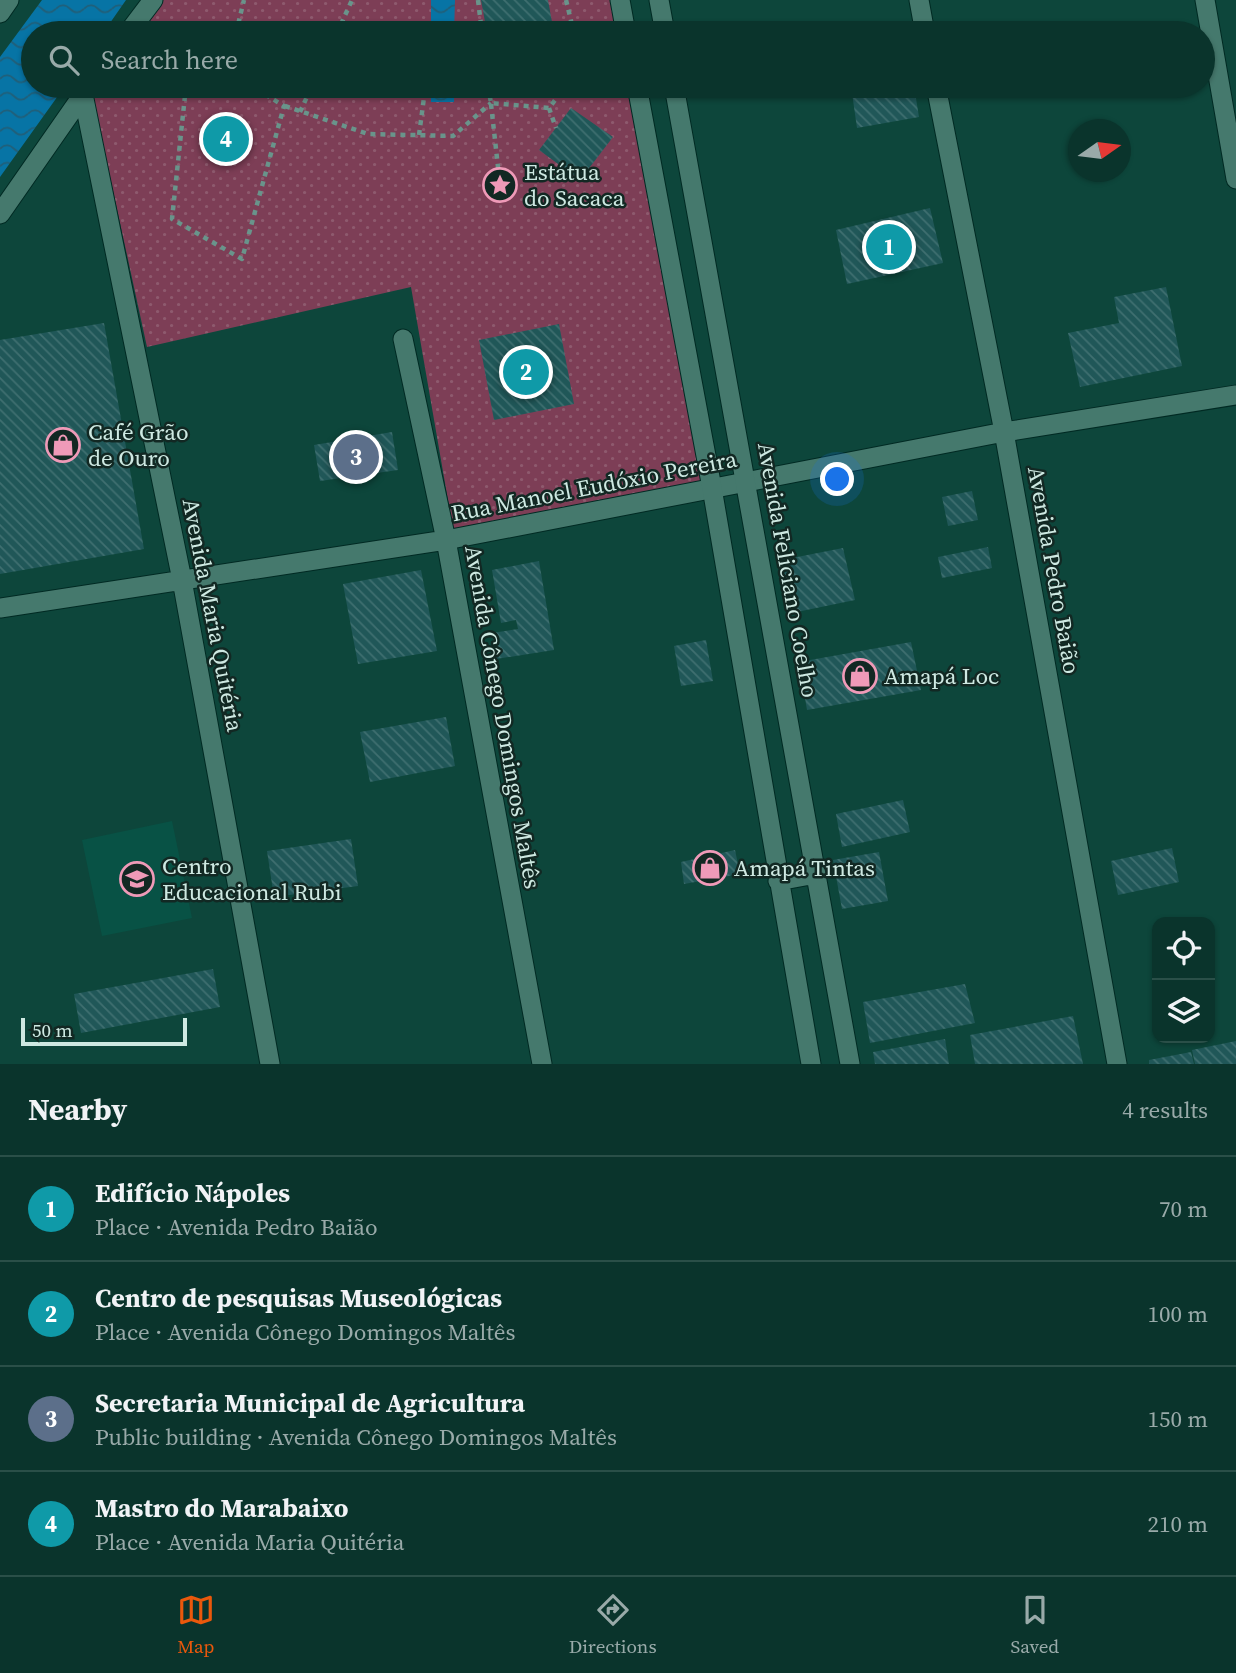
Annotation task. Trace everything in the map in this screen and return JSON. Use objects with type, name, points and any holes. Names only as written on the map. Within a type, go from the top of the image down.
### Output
[{"type":"street","points":[[0,13],[9,0]]},
{"type":"street","points":[[137,21],[153,0]]},
{"type":"street","points":[[620,0],[624,21]]},
{"type":"street","points":[[659,0],[663,21]]},
{"type":"street","points":[[919,0],[923,21]]},
{"type":"street","points":[[1205,0],[1209,21]]},
{"type":"street","points":[[1215,57],[1236,178]]},
{"type":"street","points":[[0,214],[80,98]]},
{"type":"street","name":"Avenida Maria Quitéria","points":[[88,98],[182,580],[270,1064]]},
{"type":"street","points":[[638,98],[712,488],[811,1064]]},
{"type":"street","name":"Avenida Feliciano Coelho","points":[[676,98],[748,481],[850,1064]]},
{"type":"street","name":"Avenida Pedro Baião","points":[[938,98],[1004,432],[1117,1064]]},
{"type":"street","points":[[674,278],[707,271]]},
{"type":"street","name":"Avenida Cônego Domingos Maltês","points":[[403,339],[446,540],[542,1064]]},
{"type":"street","name":"Rua Manoel Eudóxio Pereira","points":[[0,608],[446,540],[1004,432],[1236,395]]},
{"type":"street","points":[[778,881],[816,874]]},
{"type":"path","points":[[239,21],[244,0]]},
{"type":"path","points":[[342,21],[352,0]]},
{"type":"path","points":[[478,0],[481,21]]},
{"type":"path","points":[[566,0],[571,21]]},
{"type":"path","points":[[185,98],[172,219],[242,260],[284,106]]},
{"type":"path","points":[[271,98],[300,112],[368,134],[453,136],[491,103],[549,108]]},
{"type":"path","points":[[300,112],[306,98]]},
{"type":"path","points":[[419,135],[424,98]]},
{"type":"path","points":[[490,98],[500,185]]},
{"type":"path","points":[[549,108],[557,98]]},
{"type":"path","points":[[549,108],[556,128]]},
{"type":"shaded area","points":[[162,0],[618,0],[622,21],[146,21]]},
{"type":"shaded area","points":[[93,98],[636,98],[706,481],[453,529],[411,287],[147,347]]},
{"type":"shaded area","name":"Centro Educacional Rubi","points":[[172,821],[192,918],[102,936],[82,840]]},
{"type":"water","points":[[42,0],[126,0],[111,21],[27,21]]},
{"type":"water","points":[[431,0],[455,0],[454,21],[431,21]]},
{"type":"water","points":[[21,28],[21,98],[56,98],[0,177],[0,57]]},
{"type":"water","points":[[431,98],[454,98],[454,102],[431,102]]},
{"type":"building","points":[[481,0],[548,0],[552,21],[485,21]]},
{"type":"building","points":[[853,98],[916,98],[919,117],[857,128]]},
{"type":"building","points":[[571,108],[613,137],[580,180],[539,150]]},
{"type":"building","points":[[930,208],[943,263],[847,284],[836,230]]},
{"type":"building","points":[[1166,287],[1182,366],[1080,387],[1068,333],[1119,323],[1114,297]]},
{"type":"building","name":"Café Grão de Ouro","points":[[104,323],[144,549],[0,574],[0,340]]},
{"type":"building","points":[[559,324],[574,404],[494,420],[479,340]]},
{"type":"building","points":[[392,432],[398,470],[320,481],[314,445]]},
{"type":"building","points":[[972,491],[978,520],[948,526],[942,497]]},
{"type":"building","points":[[988,547],[992,568],[942,578],[938,557]]},
{"type":"building","points":[[843,548],[855,600],[792,613],[782,560]]},
{"type":"building","points":[[539,561],[554,650],[496,659],[492,633],[518,629],[516,620],[501,623],[492,570]]},
{"type":"building","points":[[421,570],[437,651],[358,664],[343,584]]},
{"type":"building","points":[[706,640],[713,681],[681,686],[674,646]]},
{"type":"building","name":"Amapá Loc","points":[[911,642],[921,690],[807,710],[799,662]]},
{"type":"building","points":[[446,717],[455,766],[370,782],[360,732]]},
{"type":"building","points":[[903,800],[910,832],[842,847],[836,814]]},
{"type":"building","points":[[351,839],[358,886],[274,897],[267,851]]},
{"type":"building","points":[[1172,848],[1179,882],[1118,895],[1111,861]]},
{"type":"building","name":"Amapá Tintas","points":[[735,850],[740,874],[684,884],[681,862]]},
{"type":"building","points":[[879,852],[888,901],[842,909],[833,860]]},
{"type":"building","points":[[213,969],[220,1007],[81,1033],[74,994]]},
{"type":"building","points":[[965,984],[975,1023],[870,1043],[863,1002]]},
{"type":"building","points":[[1073,1016],[1083,1064],[975,1064],[970,1035]]},
{"type":"building","points":[[945,1039],[949,1064],[875,1064],[873,1052]]},
{"type":"building","points":[[1236,1041],[1236,1064],[1195,1064],[1192,1050]]},
{"type":"building","points":[[1191,1052],[1194,1064],[1149,1064],[1149,1060]]},
{"type":"place","name":"Mastro do Marabaixo","points":[[226,139]]},
{"type":"place","name":"Estátua do Sacaca","points":[[500,185]]},
{"type":"place","name":"Edifício Nápoles","points":[[889,247]]},
{"type":"place","name":"Centro de pesquisas Museológicas","points":[[526,372]]},
{"type":"place","name":"Café Grão de Ouro","points":[[63,445]]},
{"type":"place","name":"Secretaria Municipal de Agricultura","points":[[356,457]]},
{"type":"place","name":"Amapá Loc","points":[[860,676]]},
{"type":"place","name":"Amapá Tintas","points":[[710,868]]},
{"type":"place","name":"Centro Educacional Rubi","points":[[137,879]]}]
